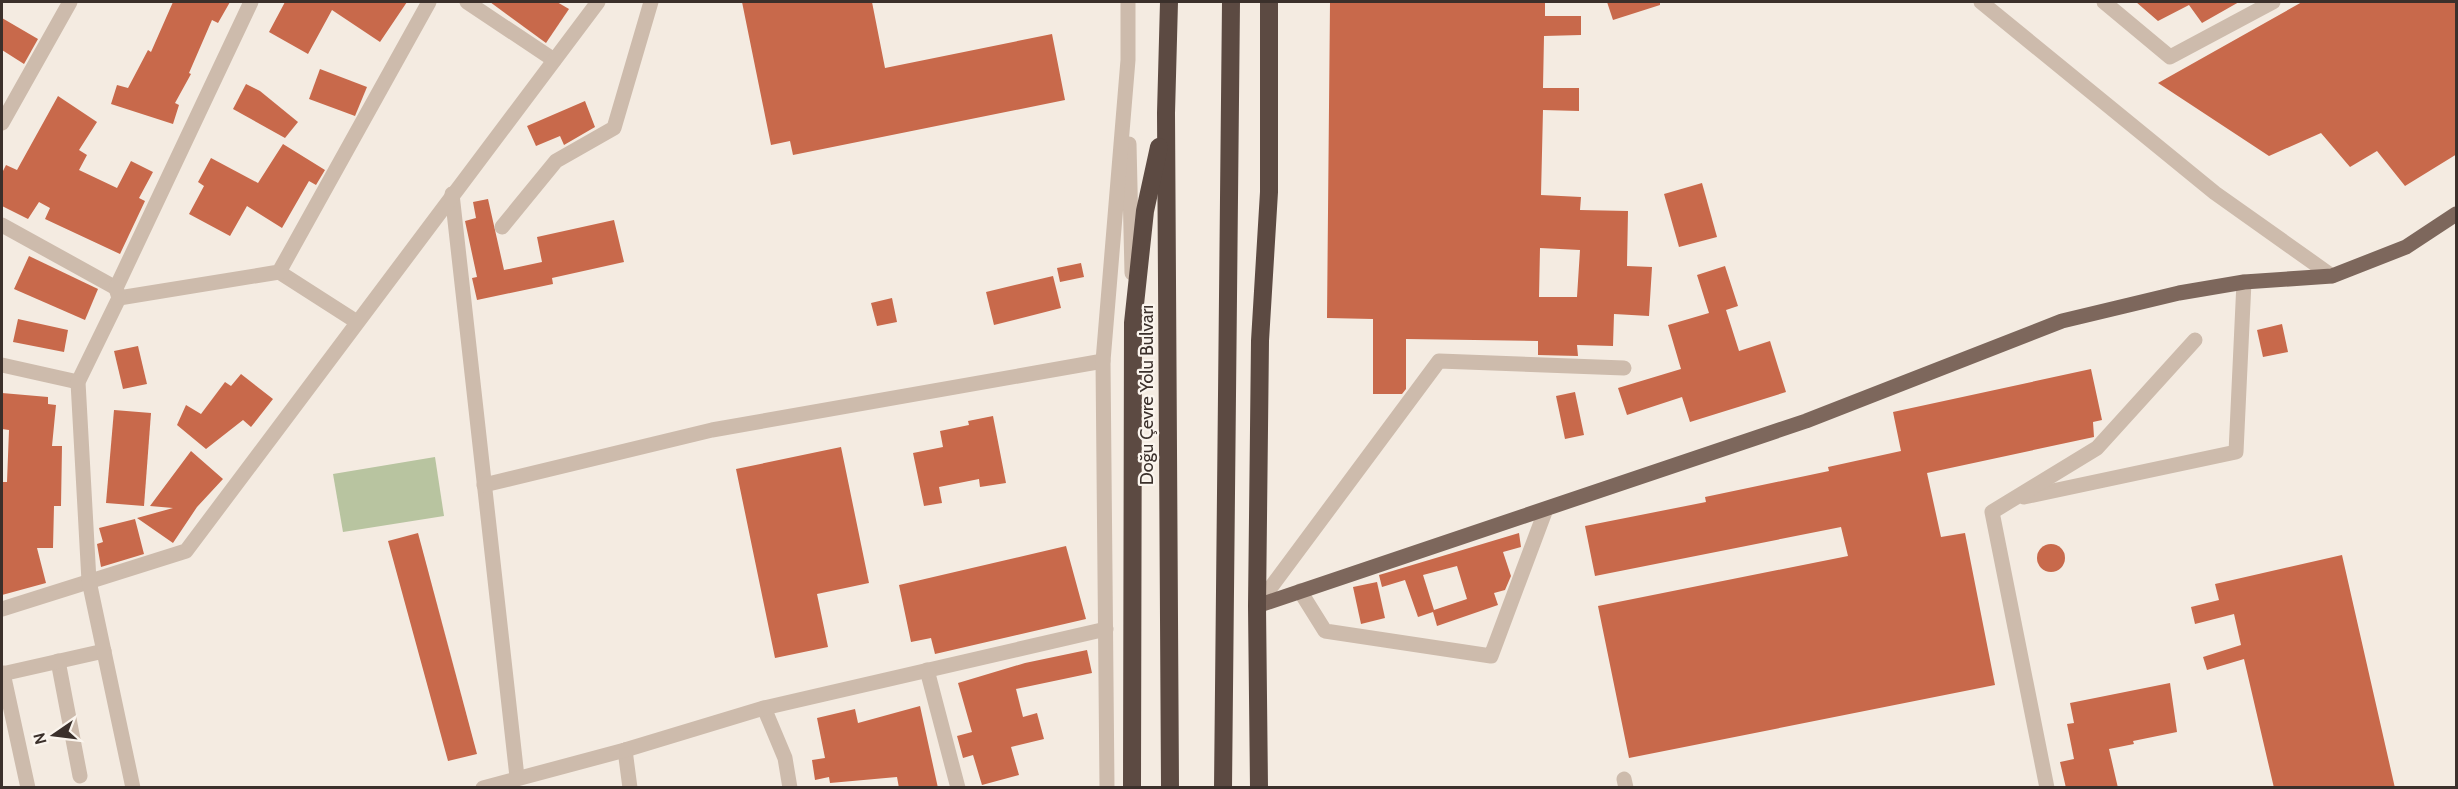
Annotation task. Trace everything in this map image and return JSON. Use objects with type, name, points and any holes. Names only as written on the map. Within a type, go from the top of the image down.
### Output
[{"type":"highway","name":"Doğu Çevre Yolu Bulvarı","points":[[1169,2],[1166,113],[1170,788]]},
{"type":"highway","points":[[1223,788],[1231,2]]},
{"type":"highway","points":[[1258,788],[1257,606],[1260,341],[1269,192],[1269,2]]},
{"type":"highway","points":[[1132,788],[1133,323],[1145,211],[1166,113]]},
{"type":"main road","points":[[1257,606],[1806,421],[2062,321],[2179,293],[2244,282],[2332,276],[2406,247],[2457,214]]},
{"type":"street","points":[[2,123],[70,2]]},
{"type":"street","points":[[134,788],[89,582],[78,382],[251,2]]},
{"type":"street","points":[[279,272],[429,2]]},
{"type":"street","points":[[467,2],[554,60]]},
{"type":"street","points":[[2,609],[186,551],[598,2]]},
{"type":"street","points":[[502,227],[556,160],[614,128],[651,2]]},
{"type":"street","points":[[1128,2],[1133,323]]},
{"type":"street","points":[[1981,2],[2215,193],[2332,276]]},
{"type":"street","points":[[2104,2],[2170,57],[2273,2]]},
{"type":"street","points":[[1107,788],[1103,361],[1128,60]]},
{"type":"street","points":[[452,194],[517,777]]},
{"type":"street","points":[[2,225],[117,293],[279,272],[357,322]]},
{"type":"street","points":[[2013,499],[2236,452],[2244,282]]},
{"type":"street","points":[[2047,788],[1992,512],[2097,448],[2195,340]]},
{"type":"street","points":[[484,485],[712,430],[1103,361]]},
{"type":"street","points":[[1257,606],[1439,361],[1624,368]]},
{"type":"street","points":[[2,366],[78,382]]},
{"type":"street","points":[[1300,591],[1325,631],[1491,656],[1546,508]]},
{"type":"street","points":[[483,788],[517,777],[625,750],[764,708],[1106,629]]},
{"type":"street","points":[[28,788],[2,673],[104,651]]},
{"type":"street","points":[[58,661],[80,776]]},
{"type":"street","points":[[927,670],[958,788]]},
{"type":"street","points":[[764,708],[785,758],[790,788]]},
{"type":"street","points":[[625,750],[630,788]]},
{"type":"green space","points":[[435,457],[444,516],[343,532],[333,474]]},
{"type":"building","points":[[173,2],[230,2],[218,23],[212,20],[189,73],[191,74],[175,103],[179,105],[173,124],[111,104],[117,85],[128,88],[148,50],[151,52]]},
{"type":"building","points":[[285,2],[407,2],[380,42],[332,10],[308,54],[269,32]]},
{"type":"building","points":[[490,2],[557,2],[569,9],[546,43]]},
{"type":"building","points":[[742,2],[872,2],[885,68],[1052,34],[1065,100],[793,155],[790,141],[771,145]]},
{"type":"building","points":[[1330,2],[1545,2],[1545,16],[1581,16],[1581,35],[1544,36],[1543,88],[1579,88],[1579,111],[1543,110],[1541,195],[1581,197],[1580,210],[1628,211],[1627,266],[1652,267],[1649,316],[1614,314],[1613,346],[1577,345],[1578,356],[1538,355],[1538,341],[1406,339],[1406,389],[1402,394],[1373,394],[1373,319],[1327,318]],"holes":[[[1540,248],[1580,250],[1577,297],[1539,297]]]},
{"type":"building","points":[[1607,2],[1660,2],[1660,5],[1613,20]]},
{"type":"building","points":[[2136,2],[2239,2],[2202,23],[2189,5],[2158,21]]},
{"type":"building","points":[[2302,2],[2457,2],[2457,154],[2405,186],[2377,151],[2350,167],[2321,133],[2269,156],[2158,83]]},
{"type":"building","points":[[2,18],[38,39],[24,64],[2,50]]},
{"type":"building","points":[[320,69],[367,87],[355,116],[309,99]]},
{"type":"building","points":[[246,84],[260,91],[298,122],[285,138],[233,109]]},
{"type":"building","points":[[58,96],[97,122],[79,150],[87,155],[79,170],[117,188],[131,161],[153,172],[139,198],[145,201],[120,254],[45,219],[50,208],[39,202],[28,219],[2,206],[2,173],[6,165],[17,170]]},
{"type":"building","points":[[585,101],[595,127],[564,145],[560,136],[536,146],[527,126]]},
{"type":"building","points":[[283,144],[325,170],[316,185],[309,181],[282,228],[247,206],[230,236],[189,214],[204,186],[198,182],[211,158],[258,183]]},
{"type":"building","points":[[1702,183],[1717,237],[1679,247],[1664,194]]},
{"type":"building","points":[[488,199],[504,270],[542,262],[537,237],[614,220],[624,262],[552,278],[553,284],[477,300],[472,278],[477,277],[465,221],[476,218],[473,202]]},
{"type":"building","points":[[29,256],[98,289],[85,320],[14,289]]},
{"type":"building","points":[[1081,263],[1084,277],[1060,282],[1057,268]]},
{"type":"building","points":[[1725,266],[1738,306],[1726,310],[1739,351],[1770,341],[1786,392],[1690,422],[1682,397],[1627,415],[1618,388],[1681,369],[1668,325],[1709,313],[1697,275]]},
{"type":"building","points":[[1053,276],[1061,308],[994,325],[986,292]]},
{"type":"building","points":[[892,298],[897,322],[877,326],[871,303]]},
{"type":"building","points":[[18,319],[68,330],[64,352],[13,342]]},
{"type":"building","points":[[2282,324],[2288,352],[2263,357],[2257,330]]},
{"type":"building","points":[[138,346],[147,384],[123,389],[114,351]]},
{"type":"building","points":[[2091,369],[2102,420],[2093,422],[2094,437],[1927,473],[1941,537],[1965,533],[1995,685],[1629,758],[1598,606],[1848,556],[1841,527],[1595,576],[1585,526],[1706,502],[1705,497],[1829,471],[1828,467],[1901,451],[1893,412]]},
{"type":"building","points":[[241,374],[273,399],[251,427],[243,420],[206,449],[177,425],[186,405],[201,414],[225,382],[231,386]]},
{"type":"building","points":[[1575,392],[1584,435],[1565,439],[1556,396]]},
{"type":"building","points":[[2,393],[48,397],[48,404],[56,405],[52,446],[62,446],[61,506],[54,506],[53,548],[37,548],[46,583],[2,595],[2,482],[7,482],[9,430],[2,429]]},
{"type":"building","points":[[114,410],[151,413],[144,506],[106,503]]},
{"type":"building","points":[[993,416],[1006,483],[980,487],[979,479],[939,487],[942,503],[924,506],[913,453],[943,447],[940,431],[969,425],[968,421]]},
{"type":"building","points":[[841,447],[869,583],[817,594],[828,647],[775,658],[736,469]]},
{"type":"building","points":[[191,451],[223,479],[197,507],[173,543],[137,518],[173,508],[150,506]]},
{"type":"building","points":[[135,519],[144,554],[101,567],[97,544],[103,542],[99,528]]},
{"type":"building","points":[[418,533],[477,754],[448,761],[388,541]]},
{"type":"building","points":[[1519,533],[1521,547],[1503,552],[1511,576],[1505,590],[1494,593],[1498,605],[1437,626],[1433,612],[1418,617],[1405,580],[1382,587],[1379,575]],"holes":[[[1457,566],[1467,599],[1434,610],[1423,575]]]},
{"type":"building","points":[[2051,544],[2061,548],[2065,558],[2061,568],[2051,572],[2041,568],[2037,558],[2041,548]]},
{"type":"building","points":[[1066,546],[1086,619],[935,654],[931,638],[911,642],[899,585]]},
{"type":"building","points":[[2342,555],[2395,788],[2274,788],[2244,659],[2207,670],[2203,657],[2241,645],[2234,614],[2195,624],[2191,607],[2219,600],[2215,584]]},
{"type":"building","points":[[1377,582],[1385,618],[1361,624],[1353,587]]},
{"type":"building","points":[[1087,650],[1092,673],[1016,689],[1023,717],[1037,713],[1044,739],[1011,747],[1019,775],[982,785],[973,755],[963,758],[957,736],[972,732],[958,683],[1025,663]]},
{"type":"building","points":[[2170,683],[2177,732],[2133,741],[2134,744],[2109,749],[2118,788],[2066,788],[2060,762],[2074,759],[2067,724],[2074,723],[2070,703]]},
{"type":"building","points":[[920,706],[938,788],[899,788],[897,777],[830,783],[829,777],[815,780],[812,760],[825,758],[817,718],[855,709],[858,723]]}]
